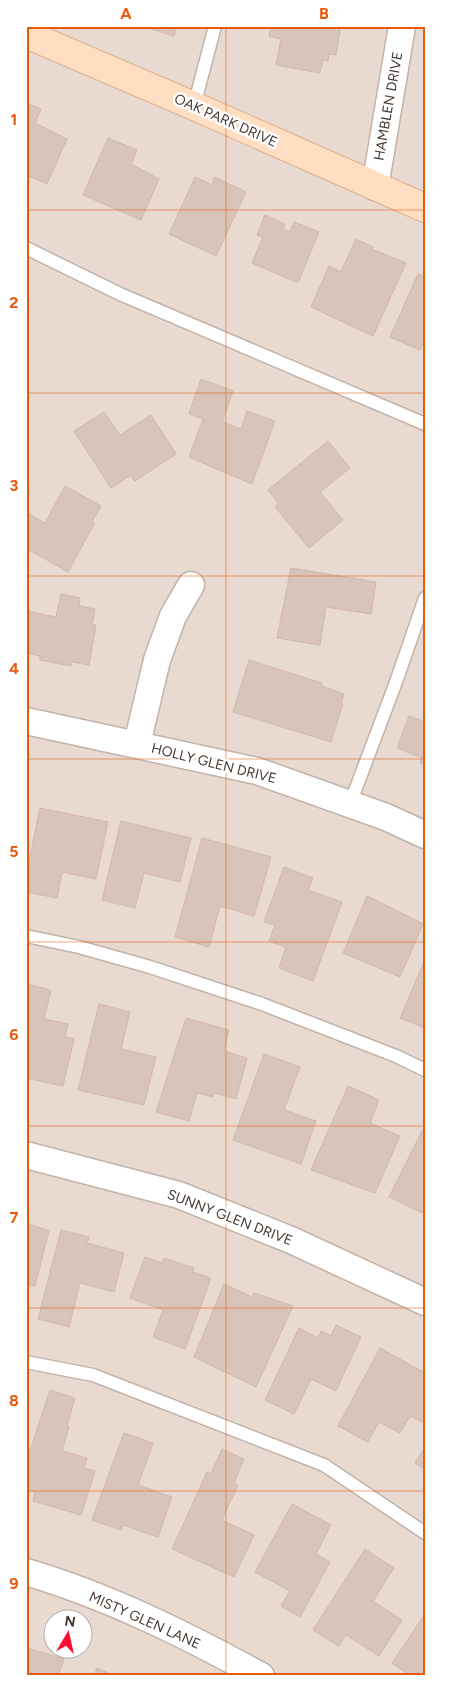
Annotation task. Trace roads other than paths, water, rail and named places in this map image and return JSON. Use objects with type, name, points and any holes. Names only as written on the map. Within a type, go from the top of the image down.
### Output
[{"type":"street","name":"HAMBLEN DRIVE","points":[[375,187],[402,26]]},
{"type":"street","name":"OAK PARK DRIVE","points":[[34,33],[425,208]]},
{"type":"street","points":[[137,744],[157,660],[173,616],[191,585]]},
{"type":"street","name":"HOLLY GLEN DRIVE","points":[[26,721],[257,772],[386,817],[425,835]]},
{"type":"street","name":"SUNNY GLEN DRIVE","points":[[26,1156],[178,1195],[291,1240],[425,1302]]},
{"type":"street","name":"MISTY GLEN LANE","points":[[26,1572],[113,1603],[224,1656],[261,1676]]},
{"type":"lane","points":[[194,106],[215,26]]},
{"type":"lane","points":[[26,248],[120,294],[425,424]]},
{"type":"lane","points":[[350,804],[425,598]]},
{"type":"lane","points":[[26,936],[150,966],[262,1004],[396,1056],[425,1070]]},
{"type":"lane","points":[[26,1362],[94,1375],[324,1465],[425,1533]]}]
